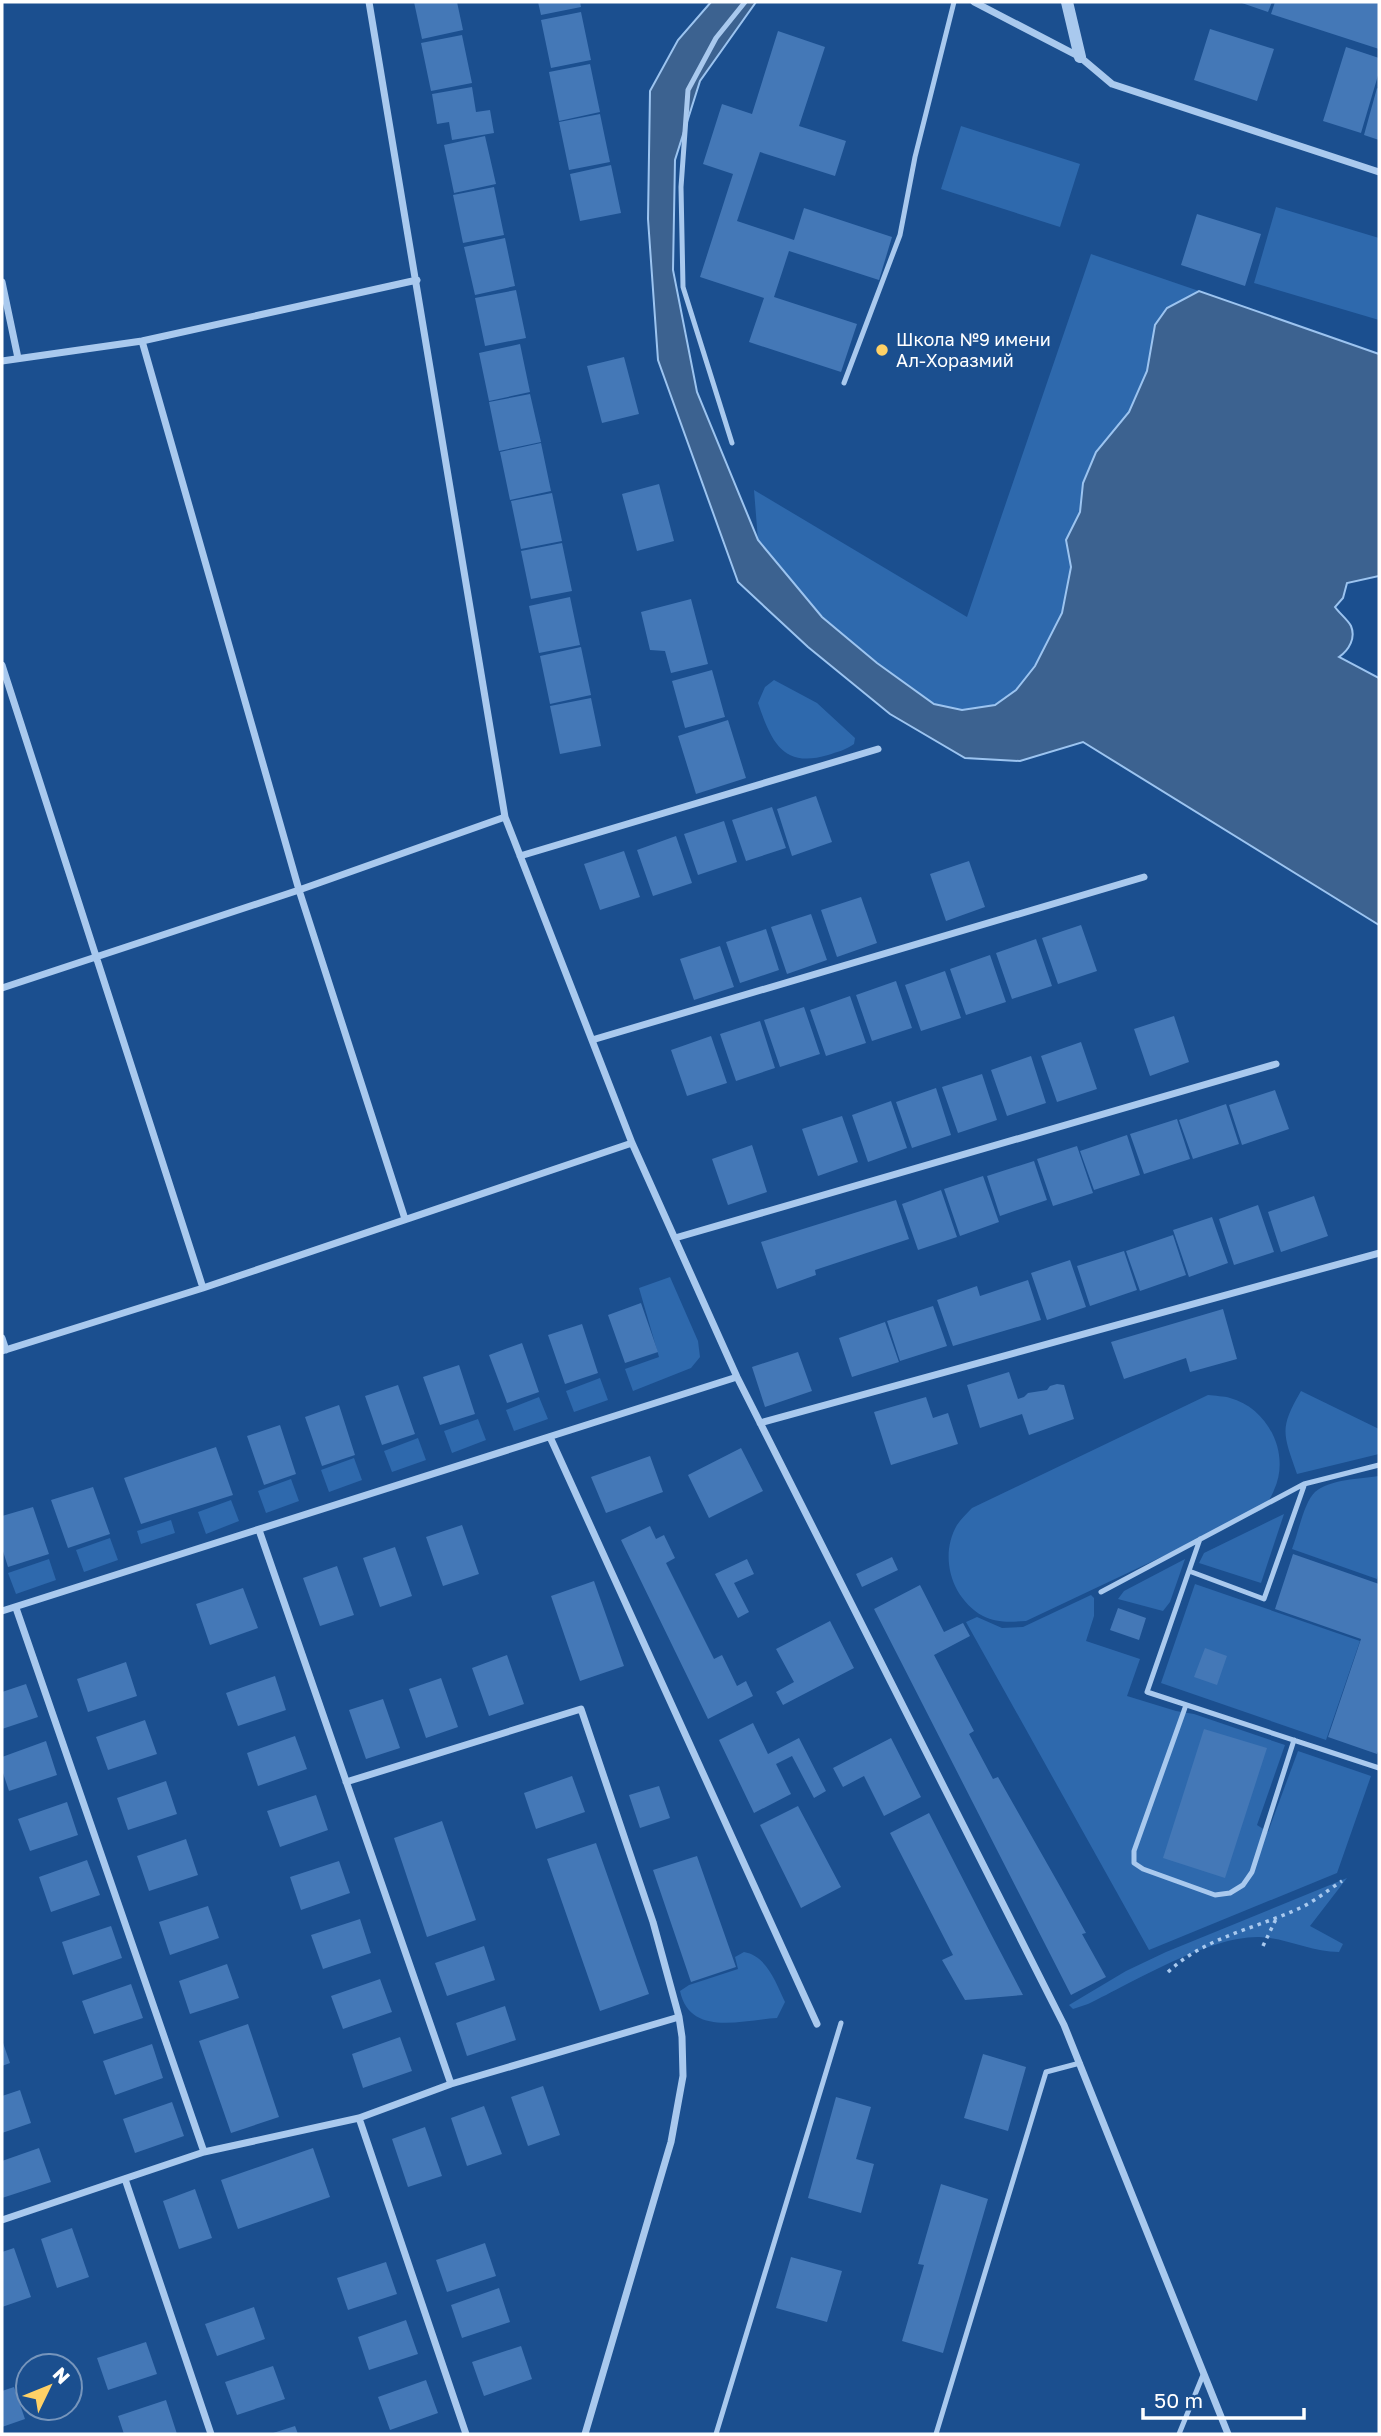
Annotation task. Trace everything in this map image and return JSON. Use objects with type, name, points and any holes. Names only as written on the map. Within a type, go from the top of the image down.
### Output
[{"type":"street","points":[[369,2],[505,817],[632,1143],[737,1377],[1058,2012],[1228,2434]]},
{"type":"street","points":[[974,2],[1080,57],[1112,84],[1379,172]]},
{"type":"street","points":[[1067,2],[1080,57]]},
{"type":"street","points":[[2,361],[142,341],[417,280]]},
{"type":"street","points":[[2,282],[18,358]]},
{"type":"street","points":[[142,341],[299,890],[405,1219]]},
{"type":"street","points":[[2,665],[204,1288]]},
{"type":"street","points":[[520,856],[878,749]]},
{"type":"street","points":[[2,988],[299,890],[505,817]]},
{"type":"street","points":[[592,1040],[1144,877]]},
{"type":"street","points":[[675,1238],[1276,1064]]},
{"type":"street","points":[[2,1338],[4,1350],[204,1288],[632,1143]]},
{"type":"street","points":[[761,1423],[1379,1253]]},
{"type":"street","points":[[2,1611],[737,1377]]},
{"type":"street","points":[[550,1437],[817,2024]]},
{"type":"street","points":[[259,1530],[451,2084]]},
{"type":"street","points":[[16,1608],[204,2152]]},
{"type":"street","points":[[346,1782],[581,1709],[653,1922],[679,2017],[683,2076],[671,2142],[586,2434]]},
{"type":"street","points":[[2,2220],[204,2152],[359,2118],[451,2084],[679,2017]]},
{"type":"street","points":[[359,2118],[466,2434]]},
{"type":"street","points":[[125,2179],[211,2434]]},
{"type":"lane","points":[[732,443],[683,287],[681,187],[688,90],[716,38],[745,2]]},
{"type":"lane","points":[[844,383],[900,235],[915,157],[954,2]]},
{"type":"lane","points":[[1101,1592],[1304,1484],[1379,1465]]},
{"type":"lane","points":[[1189,1571],[1264,1599],[1304,1484]]},
{"type":"lane","points":[[1200,1539],[1147,1692],[1379,1768]]},
{"type":"lane","points":[[1186,1705],[1134,1851],[1134,1863],[1143,1869],[1215,1895],[1230,1893],[1243,1885],[1252,1872],[1294,1740]]},
{"type":"lane","points":[[716,2434],[841,2023]]},
{"type":"lane","points":[[936,2434],[1046,2072],[1080,2063]]},
{"type":"lane","points":[[1179,2434],[1203,2375]]},
{"type":"path","points":[[1168,1972],[1183,1958],[1211,1942],[1301,1907],[1342,1881]]},
{"type":"path","points":[[1263,1946],[1276,1918]]},
{"type":"shaded area","points":[[711,2],[756,2],[700,81],[675,160],[673,270],[697,392],[758,540],[822,617],[877,663],[934,704],[962,710],[995,705],[1016,690],[1035,666],[1062,613],[1071,567],[1066,540],[1080,512],[1083,483],[1096,452],[1129,412],[1147,371],[1155,325],[1167,308],[1199,291],[1379,354],[1379,576],[1347,583],[1343,598],[1335,607],[1350,624],[1353,635],[1346,651],[1339,657],[1379,678],[1379,925],[1083,742],[1020,761],[965,758],[890,714],[808,647],[738,582],[658,360],[648,219],[650,91],[678,40]]},
{"type":"shaded area","points":[[961,126],[1080,164],[1060,227],[941,189]]},
{"type":"shaded area","points":[[1276,207],[1379,238],[1379,320],[1254,283]]},
{"type":"shaded area","points":[[1091,254],[1199,291],[1168,308],[1155,325],[1147,371],[1129,413],[1096,452],[1083,483],[1080,512],[1066,540],[1071,567],[1062,613],[1035,666],[1016,690],[995,705],[962,710],[934,704],[877,663],[822,617],[758,540],[754,490],[967,617]]},
{"type":"shaded area","points":[[774,680],[817,703],[855,738],[854,744],[838,752],[812,758],[799,758],[781,748],[768,729],[758,703],[765,687]]},
{"type":"shaded area","points":[[670,1277],[698,1341],[700,1357],[691,1368],[633,1391],[625,1369],[659,1357],[639,1288]]},
{"type":"shaded area","points":[[600,1378],[608,1400],[574,1412],[566,1391]]},
{"type":"shaded area","points":[[1301,1391],[1379,1429],[1379,1454],[1297,1474],[1286,1440],[1286,1423]]},
{"type":"shaded area","points":[[1208,1395],[1228,1397],[1243,1403],[1265,1422],[1273,1434],[1280,1462],[1279,1476],[1263,1509],[1026,1621],[993,1620],[983,1616],[963,1599],[951,1575],[949,1550],[957,1525],[972,1508]]},
{"type":"shaded area","points":[[539,1397],[548,1419],[514,1431],[506,1410]]},
{"type":"shaded area","points":[[478,1419],[486,1440],[452,1453],[444,1431]]},
{"type":"shaded area","points":[[418,1438],[426,1460],[392,1472],[384,1451]]},
{"type":"shaded area","points":[[354,1458],[362,1480],[329,1492],[321,1470]]},
{"type":"shaded area","points":[[1379,1476],[1377,1579],[1292,1549],[1304,1510],[1315,1492],[1337,1482]]},
{"type":"shaded area","points":[[291,1479],[299,1501],[266,1513],[258,1491]]},
{"type":"shaded area","points":[[231,1500],[239,1521],[206,1534],[198,1512]]},
{"type":"shaded area","points":[[1284,1514],[1261,1583],[1199,1563],[1204,1553]]},
{"type":"shaded area","points":[[171,1520],[175,1533],[141,1544],[137,1531]]},
{"type":"shaded area","points":[[110,1538],[118,1560],[84,1572],[76,1550]]},
{"type":"shaded area","points":[[49,1559],[56,1580],[16,1594],[8,1573]]},
{"type":"shaded area","points":[[1185,1559],[1170,1602],[1163,1611],[1118,1599],[1124,1591]]},
{"type":"shaded area","points":[[1195,1584],[1360,1641],[1326,1740],[1161,1683]]},
{"type":"shaded area","points":[[1091,1595],[1094,1598],[1094,1616],[1086,1641],[1140,1659],[1127,1696],[1194,1714],[1285,1745],[1257,1825],[1268,1832],[1298,1751],[1371,1776],[1337,1873],[1149,1950],[966,1622],[977,1617],[1002,1628],[1023,1627]]},
{"type":"shaded area","points":[[1347,1878],[1310,1926],[1343,1944],[1339,1952],[1269,1938],[1239,1939],[1195,1952],[1088,2004],[1073,2009],[1069,2005],[1126,1971],[1166,1952]]},
{"type":"shaded area","points":[[744,1952],[759,1959],[774,1979],[785,2002],[777,2018],[719,2022],[694,2015],[680,1991],[689,1985],[738,1969],[735,1957]]},
{"type":"building","points":[[414,2],[457,2],[463,30],[422,39]]},
{"type":"building","points":[[538,2],[580,2],[581,7],[541,15]]},
{"type":"building","points":[[1239,2],[1272,2],[1268,12]]},
{"type":"building","points":[[1275,2],[1379,2],[1379,49],[1271,14]]},
{"type":"building","points":[[581,12],[591,60],[551,68],[541,20]]},
{"type":"building","points":[[1210,29],[1274,49],[1257,101],[1194,80]]},
{"type":"building","points":[[778,31],[825,47],[799,126],[846,141],[835,176],[760,152],[737,221],[794,240],[804,208],[892,237],[879,280],[789,251],[774,297],[857,324],[841,372],[749,342],[764,298],[700,277],[733,174],[703,164],[722,104],[752,114]]},
{"type":"building","points":[[462,35],[472,83],[431,91],[421,43]]},
{"type":"building","points":[[1346,47],[1379,58],[1379,72],[1361,133],[1323,121]]},
{"type":"building","points":[[590,64],[600,112],[559,121],[549,72]]},
{"type":"building","points":[[472,87],[476,112],[490,110],[494,133],[452,140],[449,122],[437,124],[432,94]]},
{"type":"building","points":[[1377,88],[1379,89],[1379,140],[1364,135]]},
{"type":"building","points":[[600,114],[610,162],[569,170],[559,122]]},
{"type":"building","points":[[485,136],[496,184],[454,193],[444,145]]},
{"type":"building","points":[[611,165],[621,213],[580,221],[570,174]]},
{"type":"building","points":[[494,187],[504,235],[463,243],[453,195]]},
{"type":"building","points":[[1197,214],[1261,234],[1245,286],[1181,265]]},
{"type":"building","points":[[505,238],[515,286],[475,295],[464,247]]},
{"type":"building","points":[[516,290],[526,338],[485,346],[475,298]]},
{"type":"building","points":[[520,344],[530,392],[489,401],[479,353]]},
{"type":"building","points":[[624,357],[639,414],[602,423],[587,366]]},
{"type":"building","points":[[530,394],[541,442],[499,451],[489,402]]},
{"type":"building","points":[[541,443],[551,491],[510,500],[500,452]]},
{"type":"building","points":[[659,484],[674,541],[637,551],[622,494]]},
{"type":"building","points":[[552,493],[562,541],[521,549],[511,501]]},
{"type":"building","points":[[562,543],[572,591],[531,599],[521,551]]},
{"type":"building","points":[[570,597],[580,645],[539,653],[529,606]]},
{"type":"building","points":[[691,599],[708,664],[671,673],[665,651],[650,650],[641,612]]},
{"type":"building","points":[[581,647],[591,695],[550,704],[540,656]]},
{"type":"building","points":[[712,670],[725,717],[685,728],[672,681]]},
{"type":"building","points":[[591,698],[601,746],[560,754],[550,706]]},
{"type":"building","points":[[728,720],[746,778],[696,794],[678,736]]},
{"type":"building","points":[[816,796],[832,842],[792,856],[777,809]]},
{"type":"building","points":[[772,807],[786,848],[746,861],[732,820]]},
{"type":"building","points":[[724,821],[737,862],[698,875],[684,834]]},
{"type":"building","points":[[676,836],[692,883],[653,896],[637,850]]},
{"type":"building","points":[[624,851],[640,897],[600,910],[584,864]]},
{"type":"building","points":[[969,861],[985,907],[946,921],[930,874]]},
{"type":"building","points":[[861,897],[877,943],[837,957],[821,910]]},
{"type":"building","points":[[811,914],[827,960],[787,974],[771,927]]},
{"type":"building","points":[[1081,925],[1097,971],[1058,984],[1042,938]]},
{"type":"building","points":[[766,929],[779,970],[740,983],[726,942]]},
{"type":"building","points":[[1036,939],[1052,986],[1012,999],[996,953]]},
{"type":"building","points":[[720,946],[734,987],[694,1000],[680,959]]},
{"type":"building","points":[[990,955],[1006,1002],[966,1015],[950,969]]},
{"type":"building","points":[[945,971],[961,1018],[921,1031],[905,985]]},
{"type":"building","points":[[896,981],[912,1028],[872,1041],[856,995]]},
{"type":"building","points":[[850,996],[866,1043],[826,1056],[810,1010]]},
{"type":"building","points":[[804,1007],[820,1054],[780,1067],[764,1020]]},
{"type":"building","points":[[1174,1016],[1189,1062],[1150,1076],[1134,1029]]},
{"type":"building","points":[[760,1021],[775,1068],[736,1081],[720,1034]]},
{"type":"building","points":[[711,1036],[727,1083],[687,1096],[671,1050]]},
{"type":"building","points":[[1081,1042],[1097,1089],[1057,1102],[1041,1056]]},
{"type":"building","points":[[1031,1056],[1046,1103],[1007,1116],[991,1070]]},
{"type":"building","points":[[982,1074],[997,1120],[958,1133],[942,1087]]},
{"type":"building","points":[[936,1088],[951,1135],[912,1148],[896,1102]]},
{"type":"building","points":[[1275,1090],[1289,1129],[1242,1145],[1229,1105]]},
{"type":"building","points":[[891,1101],[907,1148],[868,1162],[852,1115]]},
{"type":"building","points":[[1226,1104],[1239,1144],[1193,1159],[1179,1120]]},
{"type":"building","points":[[842,1116],[858,1162],[818,1176],[802,1129]]},
{"type":"building","points":[[1177,1119],[1190,1159],[1144,1174],[1130,1134]]},
{"type":"building","points":[[1127,1135],[1140,1175],[1094,1190],[1080,1151]]},
{"type":"building","points":[[752,1145],[767,1192],[728,1205],[712,1159]]},
{"type":"building","points":[[1077,1146],[1093,1193],[1053,1206],[1037,1159]]},
{"type":"building","points":[[1034,1161],[1047,1200],[1000,1216],[987,1176]]},
{"type":"building","points":[[983,1176],[999,1222],[960,1236],[944,1189]]},
{"type":"building","points":[[941,1190],[957,1237],[918,1250],[902,1204]]},
{"type":"building","points":[[1314,1196],[1328,1236],[1281,1252],[1268,1212]]},
{"type":"building","points":[[896,1200],[909,1239],[815,1270],[816,1275],[777,1289],[761,1242]]},
{"type":"building","points":[[1258,1205],[1274,1252],[1234,1265],[1219,1219]]},
{"type":"building","points":[[1212,1217],[1228,1263],[1189,1277],[1173,1230]]},
{"type":"building","points":[[1173,1235],[1186,1275],[1140,1291],[1126,1251]]},
{"type":"building","points":[[1124,1251],[1137,1290],[1090,1306],[1077,1266]]},
{"type":"building","points":[[1070,1260],[1086,1307],[1047,1320],[1031,1273]]},
{"type":"building","points":[[1028,1280],[1041,1320],[953,1346],[937,1300],[977,1286],[980,1296]]},
{"type":"building","points":[[641,1303],[658,1352],[625,1363],[608,1315]]},
{"type":"building","points":[[933,1306],[947,1346],[900,1361],[887,1321]]},
{"type":"building","points":[[1223,1309],[1237,1359],[1190,1372],[1186,1358],[1124,1379],[1111,1342]]},
{"type":"building","points":[[885,1322],[899,1362],[852,1377],[839,1338]]},
{"type":"building","points":[[582,1324],[598,1373],[565,1384],[548,1335]]},
{"type":"building","points":[[522,1343],[539,1392],[507,1403],[489,1355]]},
{"type":"building","points":[[798,1352],[812,1391],[765,1407],[752,1367]]},
{"type":"building","points":[[459,1365],[475,1414],[440,1425],[423,1377]]},
{"type":"building","points":[[1009,1372],[1018,1399],[1028,1393],[1047,1390],[1050,1386],[1064,1385],[1074,1419],[1029,1435],[1022,1414],[980,1428],[967,1385]]},
{"type":"building","points":[[398,1385],[415,1434],[382,1445],[365,1396]]},
{"type":"building","points":[[926,1397],[933,1418],[948,1413],[958,1444],[891,1465],[874,1412]]},
{"type":"building","points":[[339,1405],[355,1455],[322,1466],[305,1417]]},
{"type":"building","points":[[280,1425],[296,1474],[264,1485],[247,1436]]},
{"type":"building","points":[[216,1447],[233,1495],[141,1524],[124,1478]]},
{"type":"building","points":[[741,1448],[763,1491],[709,1518],[688,1475]]},
{"type":"building","points":[[650,1456],[663,1492],[606,1513],[591,1477]]},
{"type":"building","points":[[93,1487],[110,1534],[68,1548],[51,1500]]},
{"type":"building","points":[[33,1507],[49,1554],[8,1567],[2,1548],[2,1516]]},
{"type":"building","points":[[462,1525],[479,1574],[443,1586],[426,1537]]},
{"type":"building","points":[[650,1526],[656,1539],[664,1535],[675,1558],[666,1563],[714,1659],[722,1655],[737,1686],[746,1681],[753,1696],[708,1719],[621,1540]]},
{"type":"building","points":[[395,1547],[412,1596],[380,1607],[363,1558]]},
{"type":"building","points":[[1293,1554],[1379,1584],[1377,1754],[1328,1737],[1361,1639],[1275,1609]]},
{"type":"building","points":[[892,1557],[898,1570],[862,1587],[856,1574]]},
{"type":"building","points":[[747,1559],[754,1574],[734,1583],[749,1612],[738,1618],[715,1574]]},
{"type":"building","points":[[337,1566],[354,1615],[320,1626],[303,1578]]},
{"type":"building","points":[[594,1581],[624,1666],[580,1681],[551,1596]]},
{"type":"building","points":[[920,1585],[944,1632],[963,1623],[970,1636],[934,1655],[974,1731],[969,1734],[993,1779],[998,1777],[1086,1933],[1082,1934],[1106,1977],[1071,1995],[874,1609]]},
{"type":"building","points":[[243,1588],[258,1628],[210,1645],[196,1604]]},
{"type":"building","points":[[1118,1608],[1146,1618],[1139,1640],[1110,1630]]},
{"type":"building","points":[[830,1621],[854,1668],[783,1705],[776,1692],[794,1682],[776,1649]]},
{"type":"building","points":[[1205,1648],[1227,1656],[1217,1685],[1194,1677]]},
{"type":"building","points":[[507,1655],[524,1704],[489,1716],[472,1668]]},
{"type":"building","points":[[126,1662],[137,1696],[88,1712],[77,1679]]},
{"type":"building","points":[[275,1676],[286,1710],[238,1726],[226,1693]]},
{"type":"building","points":[[441,1678],[458,1727],[426,1738],[409,1689]]},
{"type":"building","points":[[26,1684],[38,1717],[2,1729],[2,1692]]},
{"type":"building","points":[[383,1699],[400,1748],[366,1759],[349,1710]]},
{"type":"building","points":[[145,1720],[157,1754],[108,1770],[96,1737]]},
{"type":"building","points":[[753,1723],[768,1754],[799,1738],[826,1791],[814,1798],[792,1756],[776,1764],[791,1794],[754,1813],[719,1740]]},
{"type":"building","points":[[1204,1729],[1267,1748],[1225,1878],[1163,1858]]},
{"type":"building","points":[[295,1736],[307,1769],[258,1786],[247,1753]]},
{"type":"building","points":[[891,1738],[921,1797],[884,1816],[864,1776],[843,1787],[833,1768]]},
{"type":"building","points":[[46,1741],[57,1775],[9,1791],[2,1770],[2,1757]]},
{"type":"building","points":[[572,1776],[585,1812],[536,1829],[524,1793]]},
{"type":"building","points":[[166,1781],[177,1814],[128,1830],[117,1798]]},
{"type":"building","points":[[659,1786],[670,1818],[640,1828],[629,1795]]},
{"type":"building","points":[[316,1795],[328,1830],[280,1847],[267,1811]]},
{"type":"building","points":[[67,1802],[78,1835],[30,1851],[18,1819]]},
{"type":"building","points":[[798,1806],[841,1887],[801,1908],[760,1825]]},
{"type":"building","points":[[929,1813],[1023,1995],[965,2000],[942,1960],[953,1955],[890,1833]]},
{"type":"building","points":[[442,1821],[476,1920],[427,1937],[394,1838]]},
{"type":"building","points":[[186,1839],[198,1875],[149,1891],[137,1856]]},
{"type":"building","points":[[596,1843],[649,1994],[600,2011],[547,1859]]},
{"type":"building","points":[[697,1856],[736,1967],[691,1982],[653,1870]]},
{"type":"building","points":[[87,1860],[100,1895],[51,1912],[39,1877]]},
{"type":"building","points":[[339,1861],[350,1893],[301,1910],[290,1877]]},
{"type":"building","points":[[208,1906],[219,1938],[170,1955],[159,1922]]},
{"type":"building","points":[[360,1919],[371,1953],[323,1969],[311,1935]]},
{"type":"building","points":[[111,1926],[122,1958],[73,1975],[62,1942]]},
{"type":"building","points":[[484,1946],[495,1980],[447,1996],[435,1963]]},
{"type":"building","points":[[227,1964],[239,1998],[190,2014],[179,1981]]},
{"type":"building","points":[[380,1979],[392,2012],[343,2029],[331,1996]]},
{"type":"building","points":[[131,1984],[143,2018],[94,2034],[82,2001]]},
{"type":"building","points":[[505,2006],[516,2040],[467,2056],[456,2023]]},
{"type":"building","points":[[248,2024],[279,2117],[231,2133],[199,2041]]},
{"type":"building","points":[[400,2037],[412,2071],[363,2088],[352,2054]]},
{"type":"building","points":[[2,2040],[10,2063],[2,2066]]},
{"type":"building","points":[[152,2044],[163,2078],[115,2095],[103,2061]]},
{"type":"building","points":[[983,2054],[1026,2067],[1008,2131],[964,2118]]},
{"type":"building","points":[[543,2086],[560,2135],[528,2146],[511,2097]]},
{"type":"building","points":[[20,2090],[31,2123],[2,2133],[2,2096]]},
{"type":"building","points":[[836,2097],[871,2107],[856,2159],[874,2164],[861,2213],[808,2198]]},
{"type":"building","points":[[172,2102],[184,2136],[135,2153],[123,2119]]},
{"type":"building","points":[[484,2106],[502,2154],[467,2166],[451,2118]]},
{"type":"building","points":[[425,2127],[442,2176],[408,2187],[392,2139]]},
{"type":"building","points":[[39,2148],[51,2182],[2,2198],[2,2161]]},
{"type":"building","points":[[313,2148],[330,2197],[238,2229],[221,2180]]},
{"type":"building","points":[[941,2184],[988,2199],[943,2353],[902,2341],[924,2265],[918,2264]]},
{"type":"building","points":[[195,2189],[212,2238],[179,2249],[163,2201]]},
{"type":"building","points":[[72,2228],[89,2277],[57,2288],[41,2239]]},
{"type":"building","points":[[485,2243],[496,2276],[447,2292],[436,2260]]},
{"type":"building","points":[[14,2248],[31,2297],[2,2307],[2,2252]]},
{"type":"building","points":[[791,2257],[842,2271],[827,2322],[776,2308]]},
{"type":"building","points":[[386,2262],[397,2294],[348,2310],[337,2278]]},
{"type":"building","points":[[499,2288],[510,2322],[462,2338],[451,2305]]},
{"type":"building","points":[[254,2307],[265,2339],[217,2356],[205,2324]]},
{"type":"building","points":[[406,2320],[418,2354],[369,2370],[358,2337]]},
{"type":"building","points":[[146,2342],[157,2374],[108,2390],[97,2358]]},
{"type":"building","points":[[521,2346],[532,2379],[484,2396],[472,2362]]},
{"type":"building","points":[[273,2366],[285,2399],[237,2415],[225,2382]]},
{"type":"building","points":[[426,2380],[438,2413],[390,2430],[378,2397]]},
{"type":"building","points":[[14,2387],[14,2422],[16,2422],[2,2427],[2,2391]]},
{"type":"building","points":[[166,2400],[177,2434],[124,2434],[118,2416]]},
{"type":"building","points":[[295,2426],[298,2434],[270,2434]]},
{"type":"place","name":"Школа №9 имени Ал-Хоразмий","points":[[882,350]]}]
